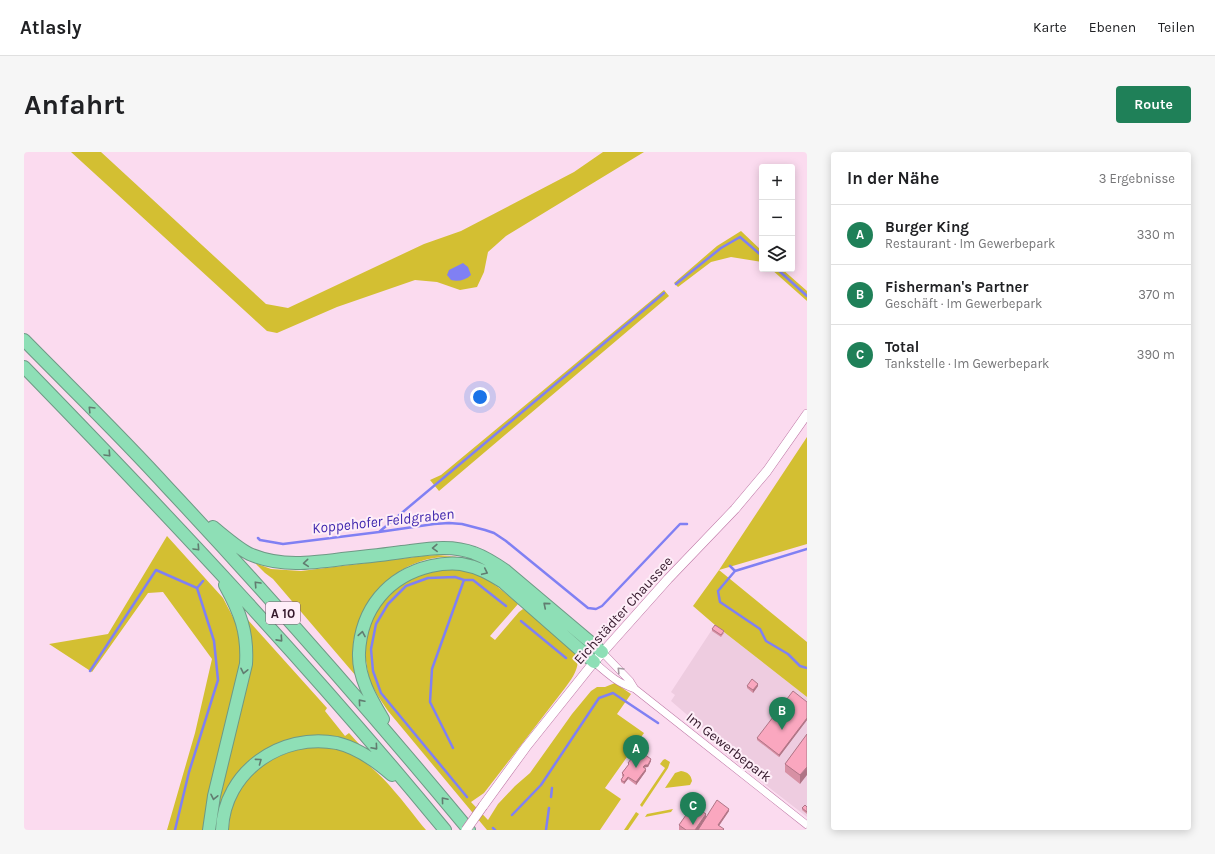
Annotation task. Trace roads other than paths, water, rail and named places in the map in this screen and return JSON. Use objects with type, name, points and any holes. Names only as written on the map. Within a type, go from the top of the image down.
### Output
[{"type":"highway","name":"A 10","points":[[24,340],[167,486],[273,602],[396,742],[469,830]]},
{"type":"highway","name":"A 10","points":[[24,367],[216,568],[332,697],[445,830]]},
{"type":"highway","points":[[167,486],[232,542],[251,555],[276,563],[302,564],[426,549],[450,548],[474,553],[495,563],[506,571],[598,657]]},
{"type":"highway","points":[[396,742],[367,689],[359,654],[362,630],[371,607],[387,588],[404,576],[419,569],[440,564],[460,564],[487,572],[503,582],[598,657]]},
{"type":"highway","points":[[209,830],[214,796],[246,664],[245,636],[241,618],[216,568]]},
{"type":"highway","points":[[222,830],[223,818],[230,797],[247,772],[271,753],[286,746],[303,742],[313,741],[338,744],[367,755],[417,797]]},
{"type":"main road","name":"Eichstädter Chaussee","points":[[466,830],[526,747],[598,657],[668,579],[735,509],[767,471],[807,414]]},
{"type":"street","name":"Im Gewerbepark","points":[[598,657],[612,677],[621,684],[635,689],[807,825]]},
{"type":"street","name":"Im Gewerbepark","points":[[598,657],[630,681],[635,689]]},
{"type":"waterway","points":[[676,284],[721,248],[740,237],[759,253]]},
{"type":"waterway","points":[[780,272],[807,296]]},
{"type":"waterway","points":[[379,532],[664,293]]},
{"type":"waterway","name":"Koppehofer Feldgraben","points":[[258,538],[260,540],[283,544],[434,524],[462,524],[494,533],[506,541],[588,608],[596,609],[602,606],[680,524],[687,524]]},
{"type":"waterway","name":"Koppehofer Feldgraben","points":[[730,566],[735,571],[807,549]]},
{"type":"waterway","points":[[90,671],[156,570],[197,588]]},
{"type":"waterway","points":[[735,571],[718,591],[720,602],[760,629],[766,641],[788,654],[800,666],[807,668]]},
{"type":"waterway","points":[[467,797],[381,693],[373,671],[371,649],[376,624],[388,604],[406,586],[428,578],[455,577],[464,580],[473,580],[506,606]]},
{"type":"waterway","points":[[453,748],[430,702],[432,669],[464,580]]},
{"type":"waterway","name":"Koppehofer Feldgraben","points":[[175,830],[189,772],[218,680],[214,641],[197,588],[203,581]]},
{"type":"waterway","points":[[521,621],[566,658]]},
{"type":"waterway","points":[[512,815],[541,785],[599,698],[613,693],[658,723]]},
{"type":"waterway","points":[[551,797],[552,788]]},
{"type":"waterway","points":[[546,830],[549,808]]},
{"type":"place","name":"Fisherman's Partner","points":[[782,730]]},
{"type":"place","name":"Burger King","points":[[636,768]]},
{"type":"place","name":"Total","points":[[693,825]]}]
